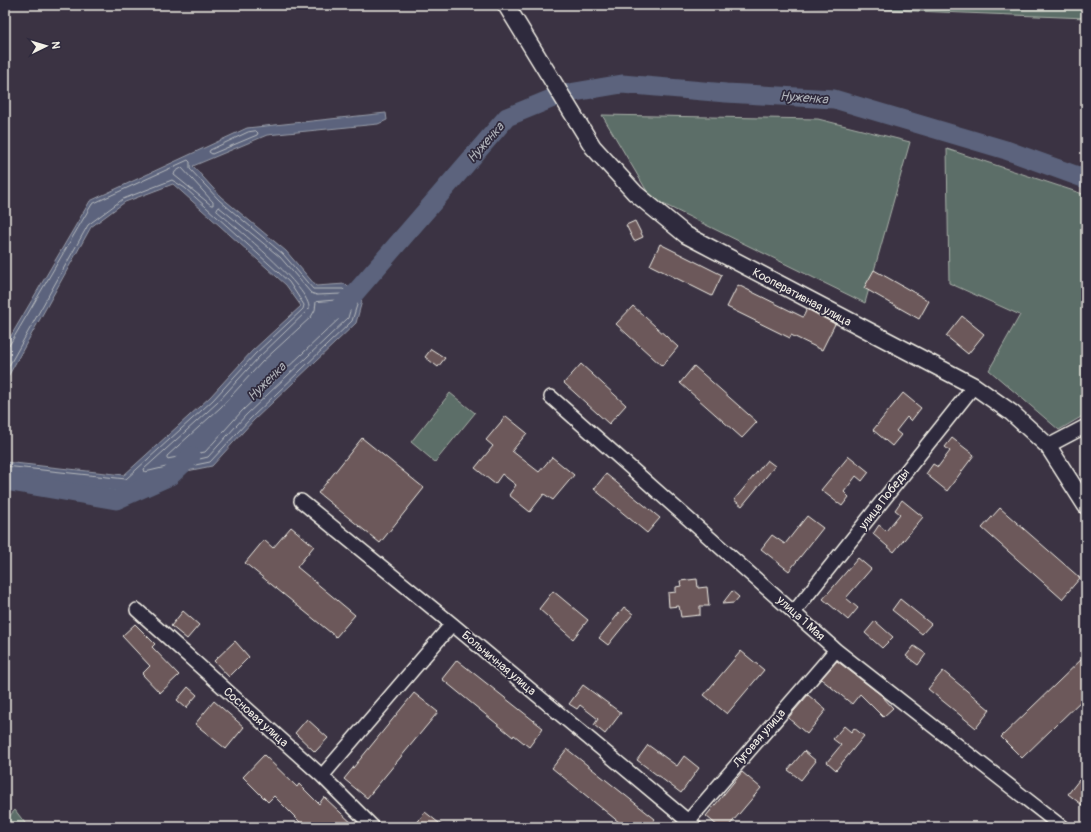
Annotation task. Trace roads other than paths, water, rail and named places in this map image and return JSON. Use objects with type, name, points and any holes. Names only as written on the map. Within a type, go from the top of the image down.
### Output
[{"type":"street","name":"Кооперативная улица","points":[[506,5],[540,63],[593,147],[635,193],[686,235],[974,386],[1012,413],[1048,446],[1086,506]]},
{"type":"street","name":"улица Победы","points":[[794,612],[974,386]]},
{"type":"street","name":"улица 1 Мая","points":[[551,397],[836,650],[1062,827]]},
{"type":"street","points":[[1048,446],[1086,426]]},
{"type":"street","name":"Больничная улица","points":[[301,501],[452,624],[689,825]]},
{"type":"street","name":"Сосновая улица","points":[[137,610],[322,776],[373,827]]},
{"type":"street","points":[[322,776],[452,624]]},
{"type":"street","name":"Луговая улица","points":[[689,825],[836,650]]},
{"type":"water","points":[[386,113],[387,120],[378,124],[267,135],[193,166],[221,197],[286,251],[316,286],[345,284],[362,301],[356,323],[253,421],[212,466],[157,477],[117,495],[5,484],[5,462],[124,475],[210,397],[252,351],[301,306],[286,285],[173,184],[125,202],[91,227],[5,382],[5,346],[90,201],[247,128]]},
{"type":"waterway","name":"Нуженка","points":[[337,310],[355,293],[507,117],[563,94],[622,84],[726,93],[834,99],[1006,150],[1086,179]]},
{"type":"waterway","name":"Нуженка","points":[[5,481],[116,500],[170,476],[191,456]]}]
